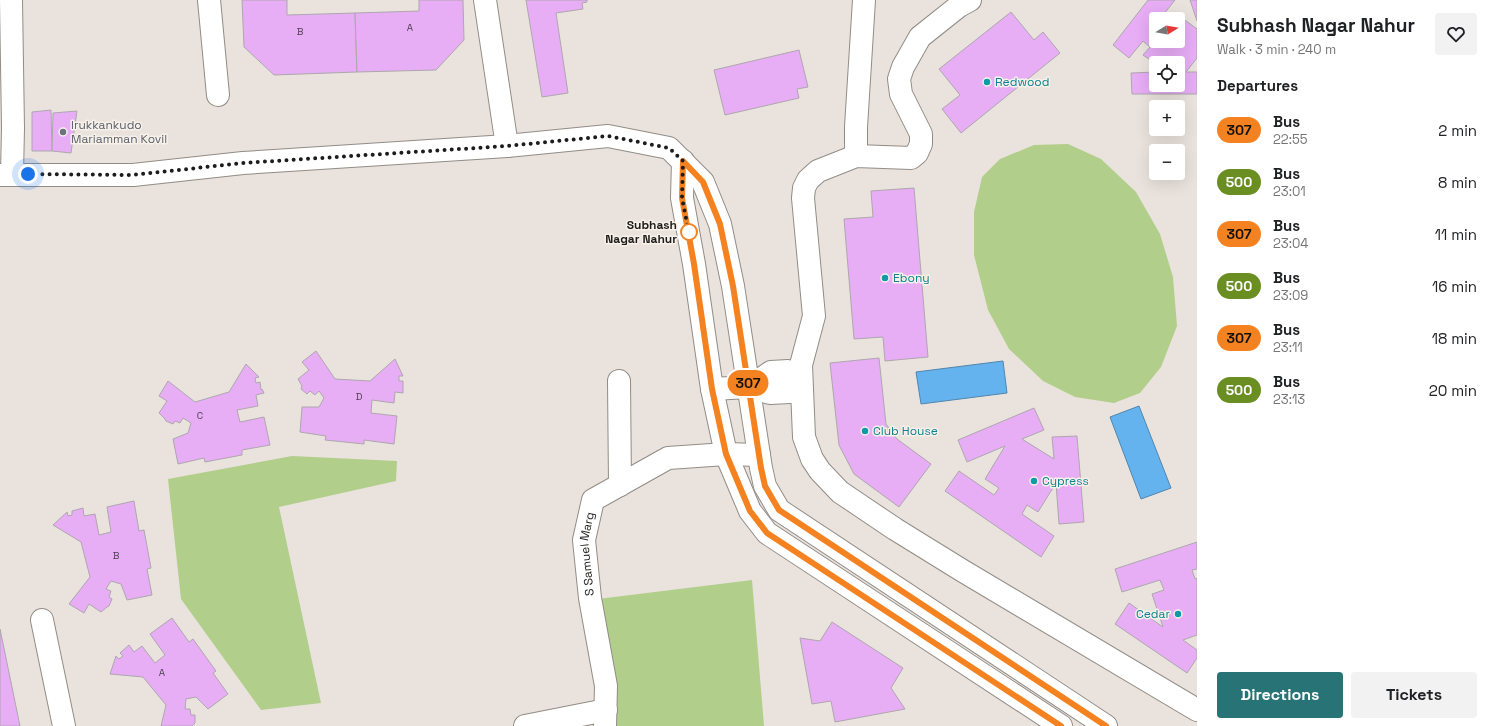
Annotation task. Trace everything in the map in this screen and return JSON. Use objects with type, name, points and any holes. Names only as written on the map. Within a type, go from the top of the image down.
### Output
[{"type":"street","points":[[11,0],[6,174],[132,175],[243,163],[507,146],[608,136],[669,148],[703,182],[720,224],[733,286],[765,486],[779,510],[1038,682],[1078,718],[1106,726]]},
{"type":"street","points":[[210,0],[218,95]]},
{"type":"street","points":[[485,0],[507,146]]},
{"type":"street","points":[[856,156],[856,127],[864,0]]},
{"type":"street","points":[[970,0],[959,6],[920,37],[903,67],[900,79],[901,94],[921,134],[921,144],[917,153],[911,158],[856,156],[818,171],[808,180],[804,188],[803,198],[814,316],[801,365],[804,437],[812,459],[820,471],[840,492],[962,571],[1197,710]]},
{"type":"street","points":[[683,161],[682,198],[694,264],[712,389],[726,454],[750,511],[767,533],[1061,726]]},
{"type":"street","points":[[712,389],[748,387],[771,372],[789,381]]},
{"type":"street","points":[[619,381],[620,485]]},
{"type":"street","name":"S Samuel Marg","points":[[606,718],[606,686],[590,598],[584,540],[593,500],[668,458],[726,454],[759,455]]},
{"type":"street","points":[[795,552],[809,530]]},
{"type":"street","points":[[848,587],[863,566]]},
{"type":"street","points":[[42,620],[64,726]]},
{"type":"street","points":[[936,645],[949,623]]},
{"type":"street","points":[[1024,702],[1038,682]]},
{"type":"street","points":[[525,726],[606,718]]},
{"type":"green space","points":[[1068,144],[1101,159],[1136,192],[1160,234],[1173,277],[1177,326],[1161,367],[1140,393],[1114,403],[1075,397],[1043,381],[1009,349],[988,310],[974,255],[974,212],[982,177],[1000,159],[1034,145]]},
{"type":"green space","points":[[292,456],[397,461],[396,481],[279,507],[321,703],[261,710],[181,599],[168,479]]},
{"type":"green space","points":[[752,580],[764,726],[613,726],[598,599]]},
{"type":"water","points":[[1003,361],[1007,393],[921,404],[916,372]]},
{"type":"water","points":[[1139,406],[1171,488],[1141,499],[1110,417]]},
{"type":"building","points":[[242,0],[287,0],[287,15],[355,13],[357,72],[274,75],[244,47]]},
{"type":"building","points":[[419,0],[463,0],[464,40],[436,70],[357,72],[355,13],[419,11]]},
{"type":"building","points":[[526,0],[587,0],[587,2],[582,3],[583,9],[556,13],[568,93],[542,97]]},
{"type":"building","points":[[1148,0],[1175,0],[1166,12],[1149,12],[1149,46],[1143,41],[1129,58],[1113,45]]},
{"type":"building","points":[[1190,0],[1197,0],[1197,21]]},
{"type":"building","name":"Redwood","points":[[1011,12],[1034,40],[1043,32],[1060,53],[961,133],[942,109],[960,95],[939,69]]},
{"type":"building","points":[[1185,20],[1197,29],[1197,58],[1186,72],[1197,72],[1197,94],[1132,94],[1131,73],[1149,72],[1149,92],[1185,92],[1185,56],[1149,56],[1149,59],[1143,55],[1149,48],[1185,48]]},
{"type":"building","points":[[799,50],[808,87],[797,89],[799,98],[725,115],[714,70]]},
{"type":"building","points":[[51,110],[52,151],[32,151],[32,112]]},
{"type":"building","name":"Irukkankudo Mariamman Kovil","points":[[77,111],[71,153],[52,151],[53,113]]},
{"type":"building","name":"Ebony","points":[[914,188],[928,357],[885,361],[883,337],[854,339],[844,219],[873,217],[871,191]]},
{"type":"building","points":[[316,351],[335,379],[370,381],[395,359],[403,376],[399,376],[399,381],[403,381],[403,393],[395,392],[394,403],[372,400],[371,413],[397,416],[394,444],[364,440],[364,444],[325,440],[326,436],[300,432],[302,407],[319,407],[324,398],[319,391],[315,395],[310,391],[307,394],[301,389],[302,386],[298,379],[309,370],[302,362]]},
{"type":"building","name":"Club House","points":[[879,358],[886,424],[897,439],[931,464],[899,507],[854,474],[839,445],[830,363]]},
{"type":"building","points":[[246,364],[259,377],[255,378],[256,383],[260,382],[261,390],[262,389],[264,393],[256,395],[258,406],[237,410],[240,422],[264,417],[270,445],[242,450],[242,455],[205,462],[204,458],[178,464],[173,439],[188,433],[191,423],[183,418],[180,423],[175,421],[173,424],[166,421],[159,413],[167,401],[159,396],[168,381],[195,402],[229,392]]},
{"type":"building","name":"Cypress","points":[[1034,408],[1044,430],[1022,439],[1054,459],[1052,437],[1077,436],[1084,522],[1059,524],[1056,483],[1038,512],[1027,505],[1022,514],[1054,536],[1041,557],[945,491],[959,471],[994,495],[999,488],[985,479],[1005,446],[967,462],[958,440]]},
{"type":"building","points":[[134,501],[139,531],[144,530],[151,568],[147,569],[152,595],[127,600],[121,584],[111,581],[106,589],[111,591],[109,597],[112,599],[109,606],[101,612],[89,604],[84,613],[69,604],[90,577],[81,542],[53,525],[67,512],[68,516],[72,515],[72,511],[83,508],[84,516],[95,514],[99,535],[111,532],[107,507]]},
{"type":"building","name":"Cedar","points":[[1197,542],[1197,569],[1192,570],[1195,579],[1197,578],[1197,635],[1183,640],[1197,650],[1197,658],[1187,673],[1115,624],[1129,603],[1163,627],[1152,594],[1164,590],[1160,580],[1122,592],[1115,569]]},
{"type":"building","points":[[172,618],[189,642],[193,639],[216,671],[213,673],[228,694],[208,709],[196,697],[186,699],[185,709],[190,709],[191,715],[195,715],[195,723],[192,726],[161,726],[166,705],[143,677],[110,674],[116,656],[119,659],[123,656],[120,653],[129,645],[134,652],[142,646],[155,663],[165,655],[150,634]]},
{"type":"building","points":[[832,622],[903,668],[891,688],[905,709],[835,722],[831,701],[812,704],[800,638],[820,641]]},
{"type":"building","points":[[0,629],[20,726],[0,726]]},
{"type":"bus line","name":"307","points":[[1061,726],[767,533],[750,511],[726,454],[712,389],[694,264],[682,198],[683,161],[703,182],[720,224],[733,286],[761,468],[765,486],[779,510],[1106,726]]},
{"type":"place","name":"Redwood","points":[[987,82]]},
{"type":"place","name":"Irukkankudo Mariamman Kovil","points":[[63,132]]},
{"type":"place","name":"Subhash Nagar Nahur","points":[[689,232]]},
{"type":"place","name":"Ebony","points":[[885,278]]},
{"type":"place","name":"Club House","points":[[865,431]]},
{"type":"place","name":"Cypress","points":[[1034,481]]},
{"type":"place","name":"Cedar","points":[[1178,614]]},
{"type":"route","points":[[28,174],[132,175],[243,163],[507,146],[608,136],[669,148],[683,161],[682,198],[690,238],[689,232]]}]
